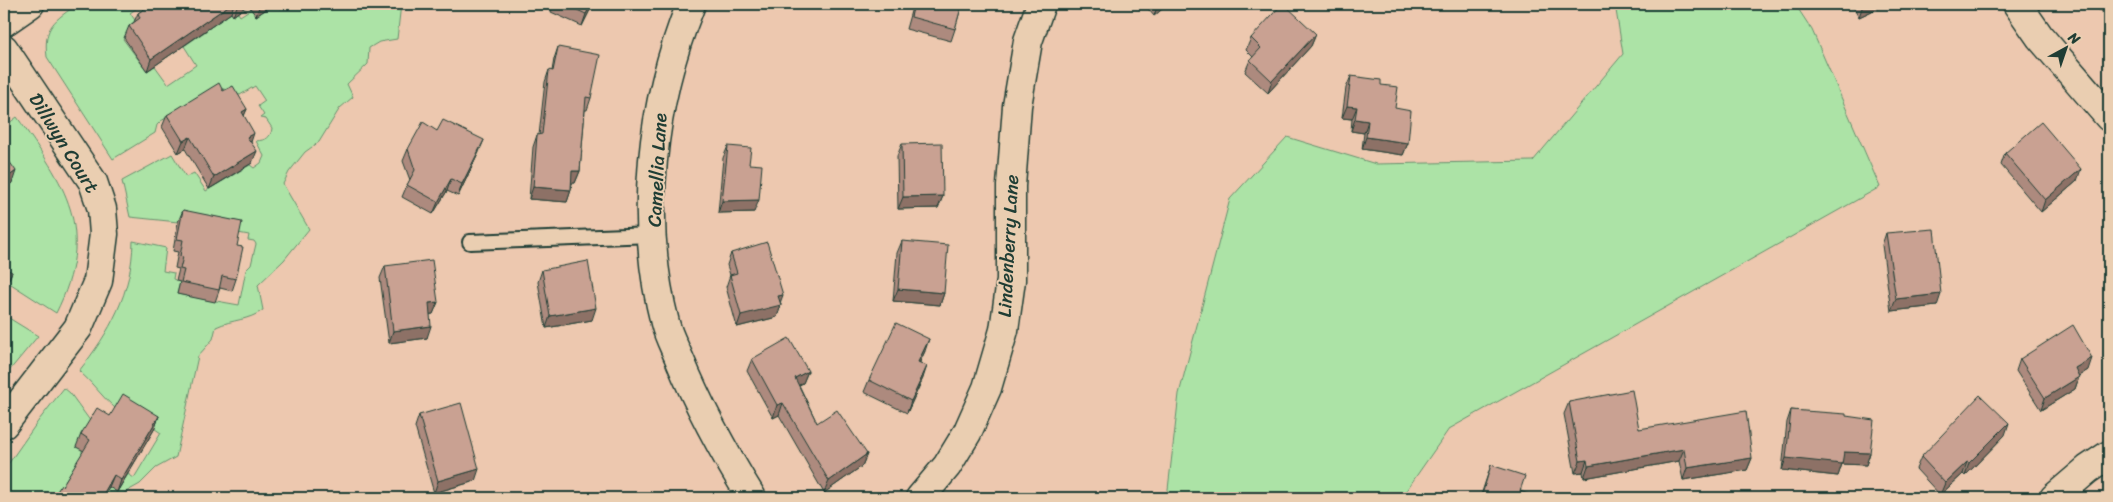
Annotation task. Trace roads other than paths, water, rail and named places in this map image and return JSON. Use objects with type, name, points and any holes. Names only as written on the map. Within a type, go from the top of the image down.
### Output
[{"type":"street","points":[[4,22],[30,4]]},
{"type":"street","name":"Camellia Lane","points":[[691,4],[684,21],[662,98],[654,145],[650,205],[654,264],[665,324],[688,382],[724,452],[752,498]]},
{"type":"street","name":"Lindenberry Lane","points":[[920,498],[947,466],[967,433],[987,388],[1004,330],[1011,280],[1011,186],[1017,106],[1028,41],[1040,4]]},
{"type":"street","points":[[2017,4],[2040,37],[2109,117]]},
{"type":"street","name":"Dillwyn Court","points":[[4,49],[92,182],[102,209],[104,234],[98,281],[78,328],[4,424]]},
{"type":"street","points":[[2054,498],[2088,468],[2109,455]]},
{"type":"lane","points":[[470,242],[652,235]]}]
